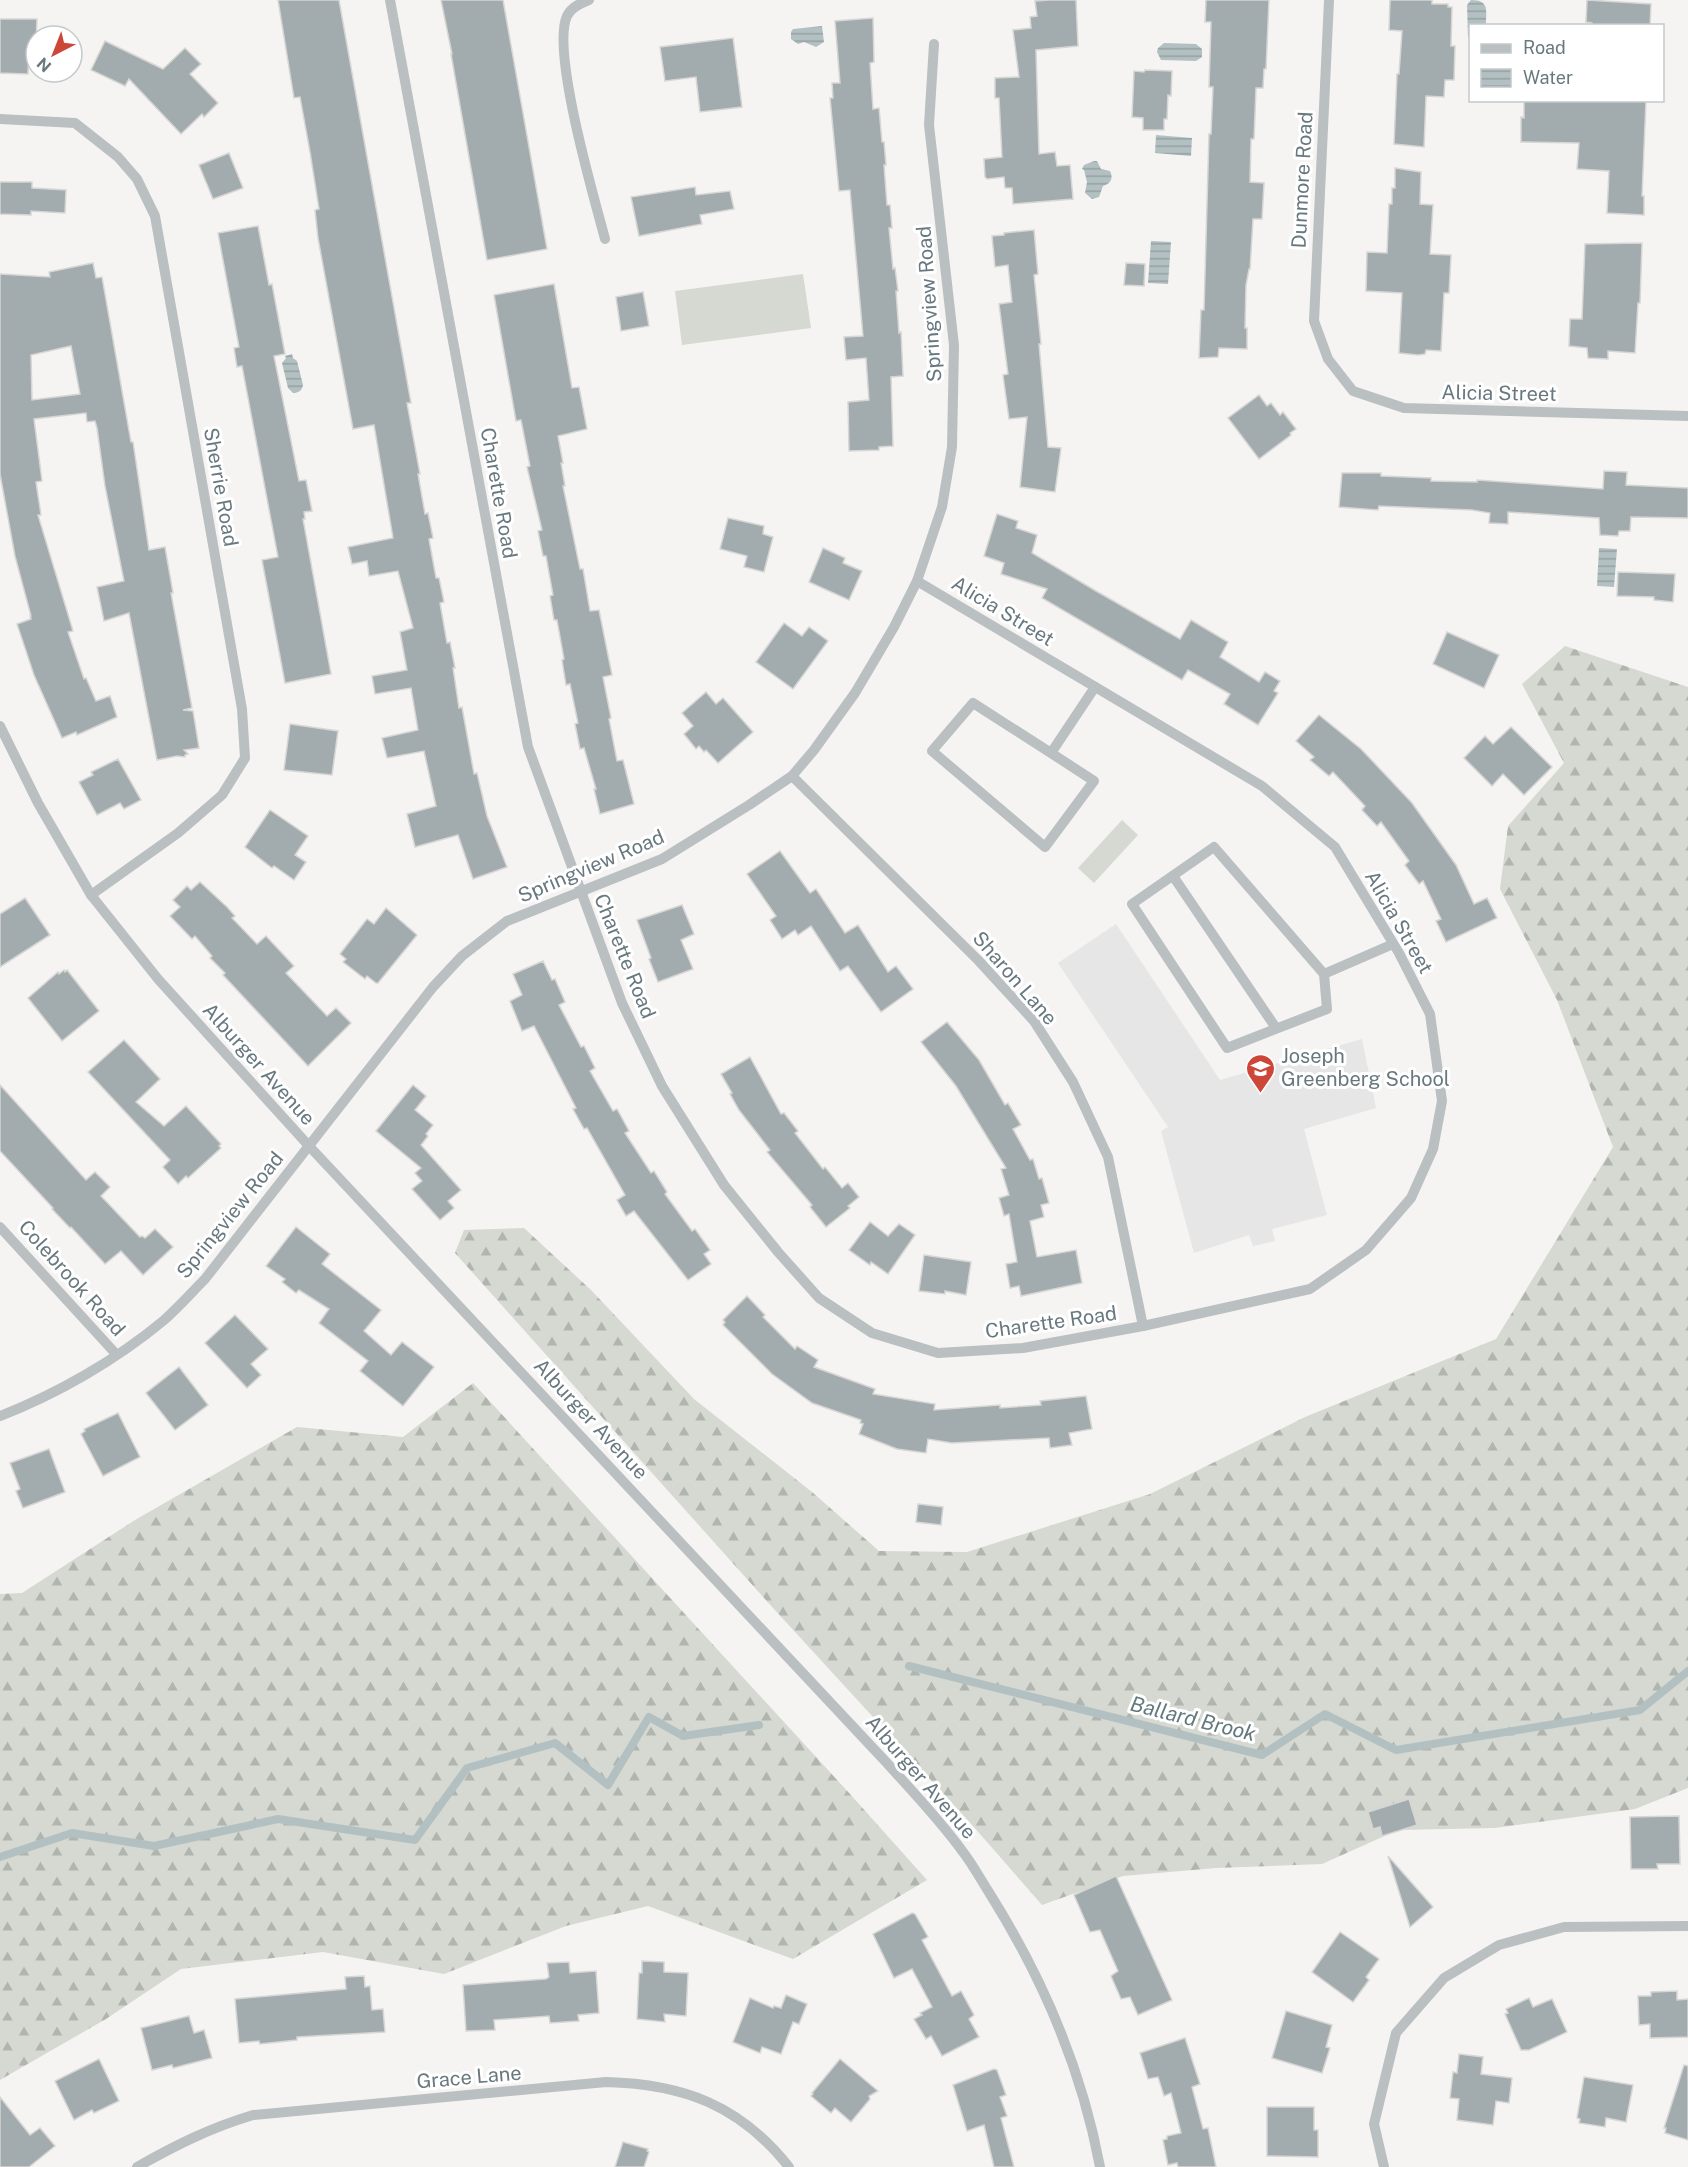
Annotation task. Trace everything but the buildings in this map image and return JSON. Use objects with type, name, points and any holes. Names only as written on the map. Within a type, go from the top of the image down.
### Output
[{"type":"street","name":"Charette Road","points":[[390,0],[528,747],[622,1003],[662,1086],[724,1185],[778,1252],[819,1298],[872,1333],[938,1353],[1023,1348],[1143,1326]]},
{"type":"street","points":[[589,0],[577,5],[567,16],[563,41],[571,104],[605,239]]},
{"type":"street","name":"Dunmore Road","points":[[1328,359],[1314,321],[1329,0]]},
{"type":"street","name":"Springview Road","points":[[0,1416],[27,1406],[72,1383],[163,1321],[205,1279],[433,987],[462,956],[507,921],[662,859],[749,805],[792,776],[814,750],[855,693],[894,627],[917,581],[942,507],[952,447],[954,345],[929,125],[934,44]]},
{"type":"street","name":"Sherrie Road","points":[[0,119],[75,123],[118,157],[137,179],[155,216],[242,708],[244,758],[222,795],[178,833],[91,895]]},
{"type":"street","name":"Alicia Street","points":[[1328,359],[1353,391],[1404,408],[1688,416]]},
{"type":"street","name":"Alicia Street","points":[[917,581],[1262,786],[1335,847],[1393,944],[1430,1014],[1442,1101],[1433,1149],[1411,1198],[1366,1250],[1310,1289],[1143,1326]]},
{"type":"street","points":[[1051,753],[1095,687]]},
{"type":"street","points":[[973,703],[1051,753],[1094,781],[1045,848],[932,751],[973,703]]},
{"type":"street","name":"Alburger Avenue","points":[[0,726],[38,803],[91,895],[158,979],[309,1146],[834,1704],[963,1852],[1011,1929],[1046,1997],[1072,2063],[1094,2135],[1100,2167]]},
{"type":"street","name":"Sharon Lane","points":[[792,776],[978,960],[1034,1021],[1073,1082],[1108,1157],[1143,1326]]},
{"type":"street","points":[[1214,847],[1324,974],[1327,1009],[1227,1048],[1132,904],[1214,847]]},
{"type":"street","points":[[1173,876],[1276,1028]]},
{"type":"street","points":[[1324,974],[1393,944]]},
{"type":"street","name":"Colebrook Road","points":[[0,1227],[116,1354]]},
{"type":"street","points":[[1384,2167],[1374,2124],[1396,2033],[1444,1978],[1499,1945],[1564,1927],[1688,1926]]},
{"type":"street","name":"Grace Lane","points":[[137,2167],[183,2140],[253,2115],[606,2082],[641,2083],[678,2090],[731,2112],[772,2145],[789,2167]]},
{"type":"shaded area","name":"Joseph Greenberg School","points":[[1116,924],[1220,1080],[1362,1039],[1376,1108],[1304,1129],[1327,1215],[1272,1229],[1275,1241],[1253,1246],[1249,1235],[1194,1253],[1161,1131],[1168,1127],[1058,963]]},
{"type":"green space","points":[[803,274],[811,328],[682,345],[675,291]]},
{"type":"green space","points":[[1565,646],[1688,687],[1688,1788],[1635,1809],[1495,1828],[1398,1830],[1322,1864],[1216,1868],[1123,1876],[1042,1905],[455,1253],[464,1230],[524,1228],[591,1290],[694,1399],[812,1492],[879,1551],[967,1552],[1150,1494],[1305,1417],[1496,1339],[1613,1147],[1557,1000],[1500,889],[1508,826],[1564,763],[1522,684]]},
{"type":"green space","points":[[1122,820],[1138,835],[1094,883],[1078,868]]},
{"type":"green space","points":[[473,1383],[927,1880],[793,1959],[648,1906],[566,1926],[444,1974],[323,1952],[181,1969],[106,2019],[0,2080],[0,1594],[22,1593],[135,1520],[297,1427],[403,1437]]},
{"type":"water","points":[[1471,0],[1477,0],[1486,7],[1486,24],[1469,24],[1469,37],[1468,37],[1467,5]]},
{"type":"water","points":[[822,26],[824,42],[816,47],[804,42],[798,44],[791,39],[793,29]]},
{"type":"water","points":[[1164,43],[1196,44],[1202,49],[1202,57],[1196,61],[1161,60],[1157,52]]},
{"type":"water","points":[[1156,135],[1192,138],[1191,156],[1155,153]]},
{"type":"water","points":[[1097,161],[1101,169],[1110,171],[1112,176],[1103,186],[1099,197],[1092,199],[1085,193],[1087,182],[1082,169],[1084,165]]},
{"type":"water","points":[[1151,241],[1171,242],[1168,284],[1148,283]]},
{"type":"water","points":[[292,354],[297,361],[303,385],[297,393],[293,393],[288,388],[282,363],[285,356]]},
{"type":"water","points":[[1599,548],[1617,549],[1614,587],[1597,586]]},
{"type":"waterway","name":"Ballard Brook","points":[[909,1666],[1262,1755],[1325,1714],[1396,1750],[1640,1710],[1688,1671]]},
{"type":"waterway","name":"Ballard Brook","points":[[0,1857],[72,1833],[154,1846],[278,1819],[415,1840],[467,1768],[555,1743],[608,1785],[649,1717],[683,1736],[759,1725]]},
{"type":"place","name":"Joseph Greenberg School","points":[[1260,1094]]}]
